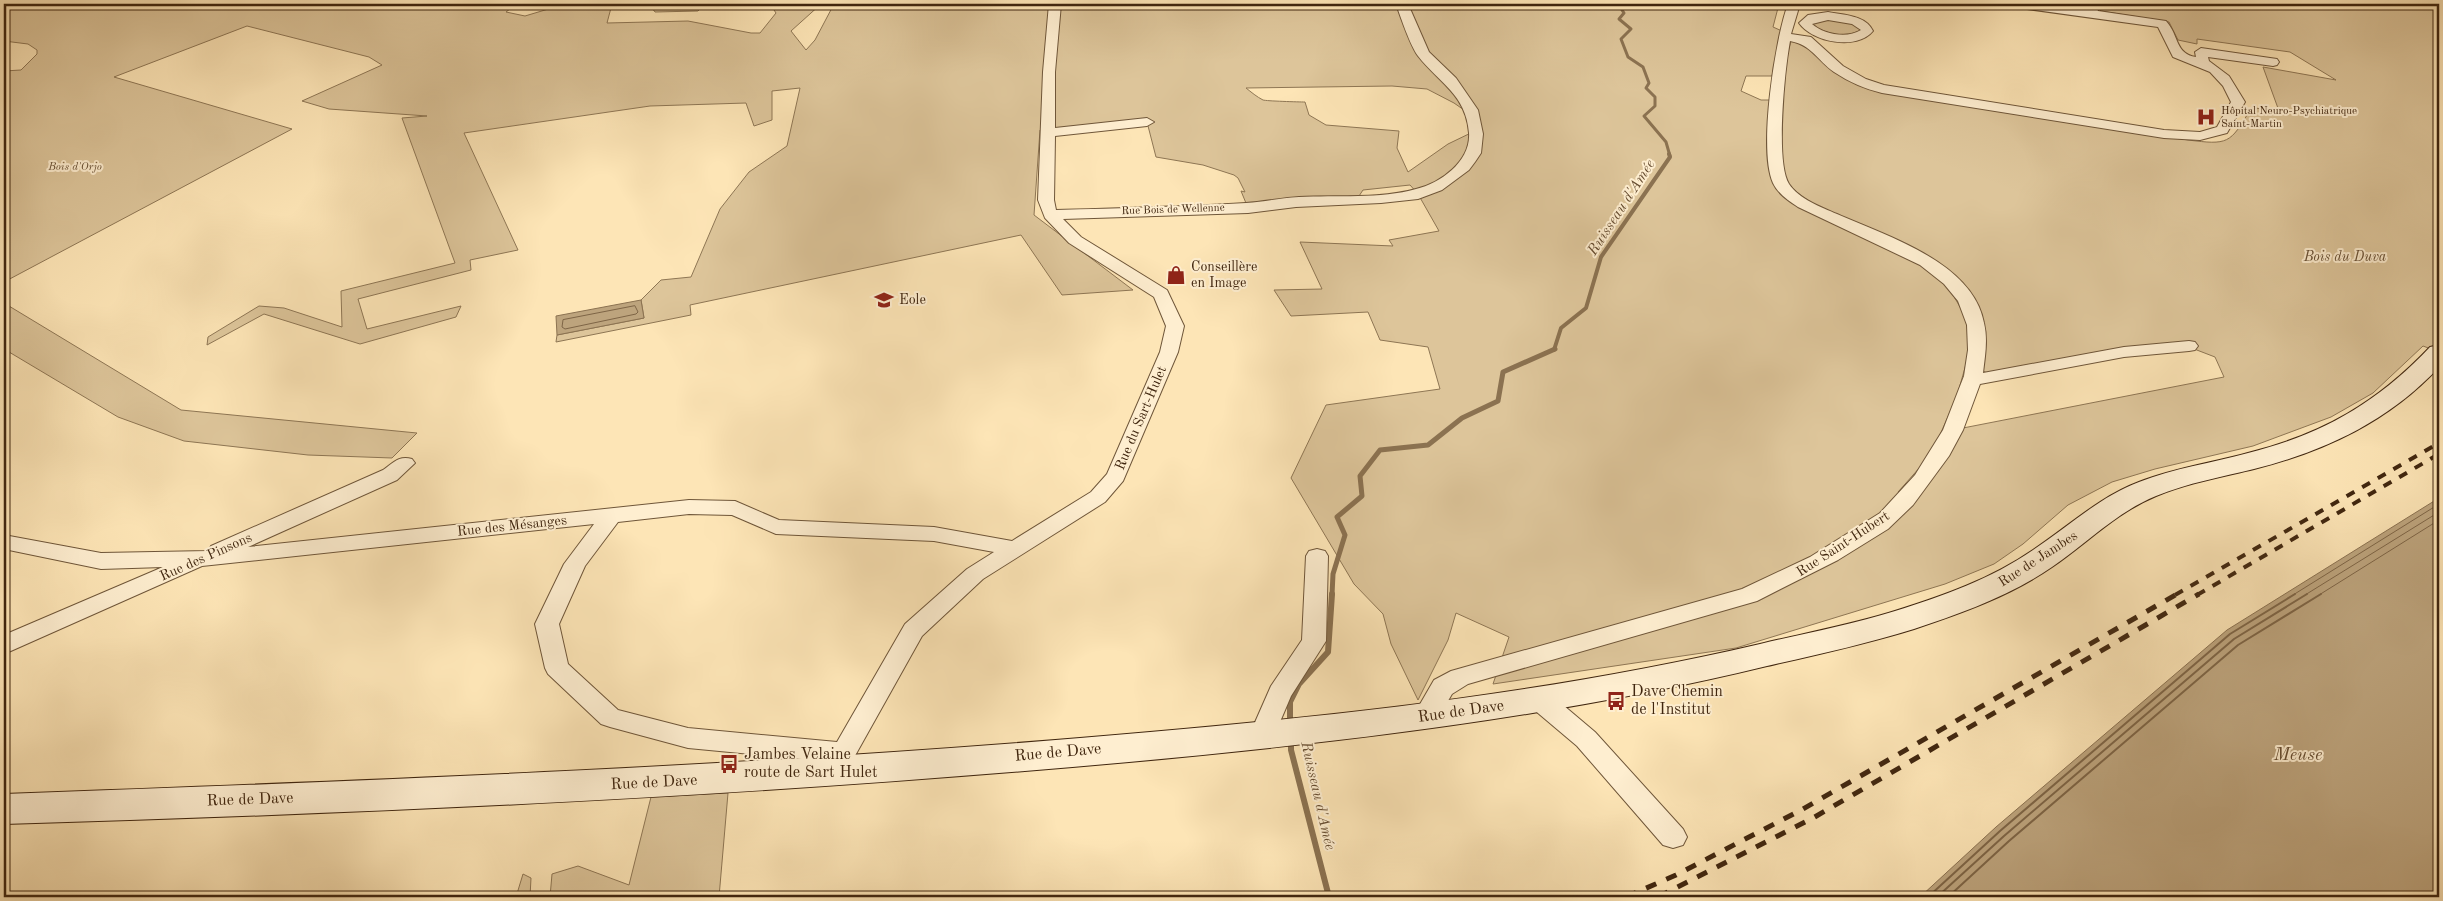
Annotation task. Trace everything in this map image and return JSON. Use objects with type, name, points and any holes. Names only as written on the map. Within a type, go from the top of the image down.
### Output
[{"type":"main road","name":"Rue de Jambes","points":[[1541,701],[1662,679],[1756,658],[1895,623],[1958,602],[2003,583],[2042,559],[2131,496],[2174,480],[2280,453],[2361,420],[2396,396],[2439,352]]},
{"type":"main road","name":"Rue de Dave","points":[[4,809],[638,784],[838,763],[1262,736],[1425,718],[1541,701]]},
{"type":"street","points":[[1050,215],[1046,200],[1049,72],[1055,4]]},
{"type":"street","name":"Rue Bois de Wellenne","points":[[1050,215],[1248,208],[1296,202],[1418,194],[1437,187],[1464,167],[1474,153],[1476,134],[1472,110],[1451,81],[1423,54],[1402,4]]},
{"type":"street","points":[[1793,21],[1807,40],[1838,69],[1861,82],[1882,89],[2182,136],[2200,136],[2222,130],[2238,102],[2233,92],[2215,69],[2204,63],[2182,58],[2176,53],[2166,27],[2162,24],[2089,9],[2013,4]]},
{"type":"street","name":"Rue Saint-Hubert","points":[[1425,718],[1443,687],[1460,677],[1749,595],[1789,578],[1827,558],[1887,519],[1927,473],[1952,433],[1973,380],[1978,342],[1976,322],[1966,301],[1948,279],[1919,257],[1806,206],[1780,183],[1776,169],[1776,103],[1793,21]]},
{"type":"street","points":[[2204,63],[2201,52],[2272,62]]},
{"type":"street","points":[[1048,133],[1147,122]]},
{"type":"street","name":"Rue du Sart-Hulet","points":[[838,763],[913,630],[975,574],[1018,549],[1098,497],[1116,476],[1169,352],[1175,326],[1161,294],[1075,240],[1050,215]]},
{"type":"street","points":[[1973,380],[2124,352],[2189,346]]},
{"type":"street","name":"Rue des Pinsons","points":[[4,645],[390,475],[404,463]]},
{"type":"street","name":"Rue des Mésanges","points":[[4,542],[101,561],[202,558],[689,507],[736,508],[776,527],[934,534],[1018,549]]},
{"type":"street","points":[[611,516],[575,564],[547,624],[557,668],[610,717],[688,738],[838,763]]},
{"type":"street","points":[[1262,736],[1280,693],[1314,641],[1317,556]]},
{"type":"street","points":[[1541,701],[1586,739],[1673,837]]},
{"type":"green space","points":[[4,4],[520,4],[515,5],[506,12],[525,16],[565,4],[612,4],[607,23],[688,21],[760,33],[776,13],[770,4],[821,4],[791,31],[806,50],[815,40],[834,4],[1413,4],[1440,7],[1437,4],[1779,4],[1773,27],[1782,31],[1772,76],[1746,76],[1741,91],[1761,100],[1771,100],[1770,171],[1774,183],[1798,205],[1914,258],[1949,288],[1967,319],[1970,350],[1957,396],[1939,437],[1921,466],[1898,492],[1963,428],[2224,377],[2215,357],[2189,347],[2175,346],[2127,351],[1989,374],[1983,371],[1984,351],[1981,319],[1969,294],[1959,282],[1930,259],[1851,224],[1809,201],[1794,189],[1785,178],[1781,159],[1782,92],[1784,72],[1791,41],[1800,41],[1807,45],[1831,67],[1876,90],[2188,140],[2220,142],[2232,136],[2238,130],[2250,110],[2255,108],[2279,111],[2263,67],[2336,80],[2290,52],[2197,39],[2197,44],[2178,40],[2169,22],[2101,11],[2094,4],[2439,4],[2439,58],[2434,59],[2439,62],[2439,352],[2423,346],[2373,393],[2331,417],[2253,446],[2155,469],[2112,482],[2068,505],[2023,544],[1994,564],[1945,584],[1736,648],[1493,684],[1509,637],[1456,613],[1448,640],[1418,700],[1391,644],[1383,614],[1354,584],[1291,478],[1326,405],[1440,389],[1428,347],[1380,340],[1368,312],[1291,316],[1274,290],[1322,289],[1300,242],[1393,246],[1389,240],[1439,231],[1418,194],[1410,185],[1363,190],[1357,199],[1248,208],[1241,191],[1245,192],[1238,178],[1234,175],[1203,165],[1156,157],[1147,122],[1040,130],[1034,215],[1133,290],[1062,295],[1021,235],[690,305],[691,315],[556,342],[557,335],[644,318],[641,300],[661,280],[691,277],[720,209],[749,172],[787,146],[800,88],[772,91],[772,120],[754,126],[746,103],[650,106],[464,133],[518,250],[470,260],[471,270],[358,299],[367,329],[461,306],[456,317],[360,344],[264,314],[207,345],[208,337],[259,306],[284,308],[342,327],[341,291],[455,263],[402,118],[427,116],[329,109],[302,101],[382,65],[369,57],[247,26],[114,77],[292,129],[4,282],[4,71],[21,70],[37,54],[37,50],[28,44],[4,41]],"holes":[[[1392,86],[1427,89],[1454,103],[1477,119],[1477,130],[1448,144],[1408,172],[1397,148],[1399,131],[1326,125],[1309,115],[1305,102],[1263,100],[1246,88]]]},
{"type":"green space","points":[[623,4],[750,4],[703,6],[698,11],[655,12],[652,8],[627,8]]},
{"type":"green space","points":[[1822,18],[1849,21],[1863,30],[1842,35],[1826,32],[1812,26],[1813,21]]},
{"type":"green space","points":[[4,303],[181,410],[417,433],[392,458],[308,455],[184,441],[118,417],[4,349]]},
{"type":"green space","points":[[728,793],[719,897],[550,897],[552,874],[578,866],[629,885],[651,797]]},
{"type":"green space","points":[[523,874],[531,878],[530,897],[516,897]]},
{"type":"water","points":[[641,300],[644,318],[557,335],[556,316]]},
{"type":"water","name":"Meuse","points":[[2439,498],[2439,897],[1920,897],[1996,827],[2227,630]]},
{"type":"waterway","name":"Ruisseau d'Amée","points":[[1618,4],[1624,13],[1619,19],[1631,29],[1621,39],[1628,57],[1643,67],[1649,83],[1646,88],[1655,97],[1655,106],[1644,116],[1666,142],[1670,156]]},
{"type":"waterway","name":"Ruisseau d'Amée","points":[[1554,349],[1561,328],[1586,308],[1601,257],[1670,157],[1669,154]]},
{"type":"waterway","name":"Ruisseau d'Amée","points":[[1332,595],[1333,574],[1345,535],[1337,517],[1362,496],[1360,476],[1380,450],[1428,445],[1462,418],[1498,401],[1503,372],[1554,349]]},
{"type":"waterway","name":"Ruisseau d'Amée","points":[[1290,724],[1290,702],[1299,684],[1328,652],[1332,594]]},
{"type":"waterway","name":"Ruisseau d'Amée","points":[[1291,740],[1291,750],[1329,897]]},
{"type":"railway","points":[[2175,595],[2439,443]]},
{"type":"railway","points":[[2197,595],[2439,454]]},
{"type":"railway","points":[[1626,897],[1676,875],[1803,809],[2177,594]]},
{"type":"railway","points":[[1658,897],[1813,818],[2199,594]]},
{"type":"place","name":"Hôpital Neuro-Psychiatrique Saint-Martin","points":[[2206,117]]},
{"type":"place","name":"Conseillère en Image","points":[[1176,275]]},
{"type":"place","name":"Eole","points":[[884,300]]},
{"type":"place","name":"Dave Chemin de l'Institut","points":[[1616,701]]},
{"type":"place","name":"Jambes Velaine route de Sart Hulet","points":[[729,764]]},
{"type":"park label","name":"Bois d'Orjo","points":[[75,167]]},
{"type":"park label","name":"Bois du Duva","points":[[2345,257]]}]
